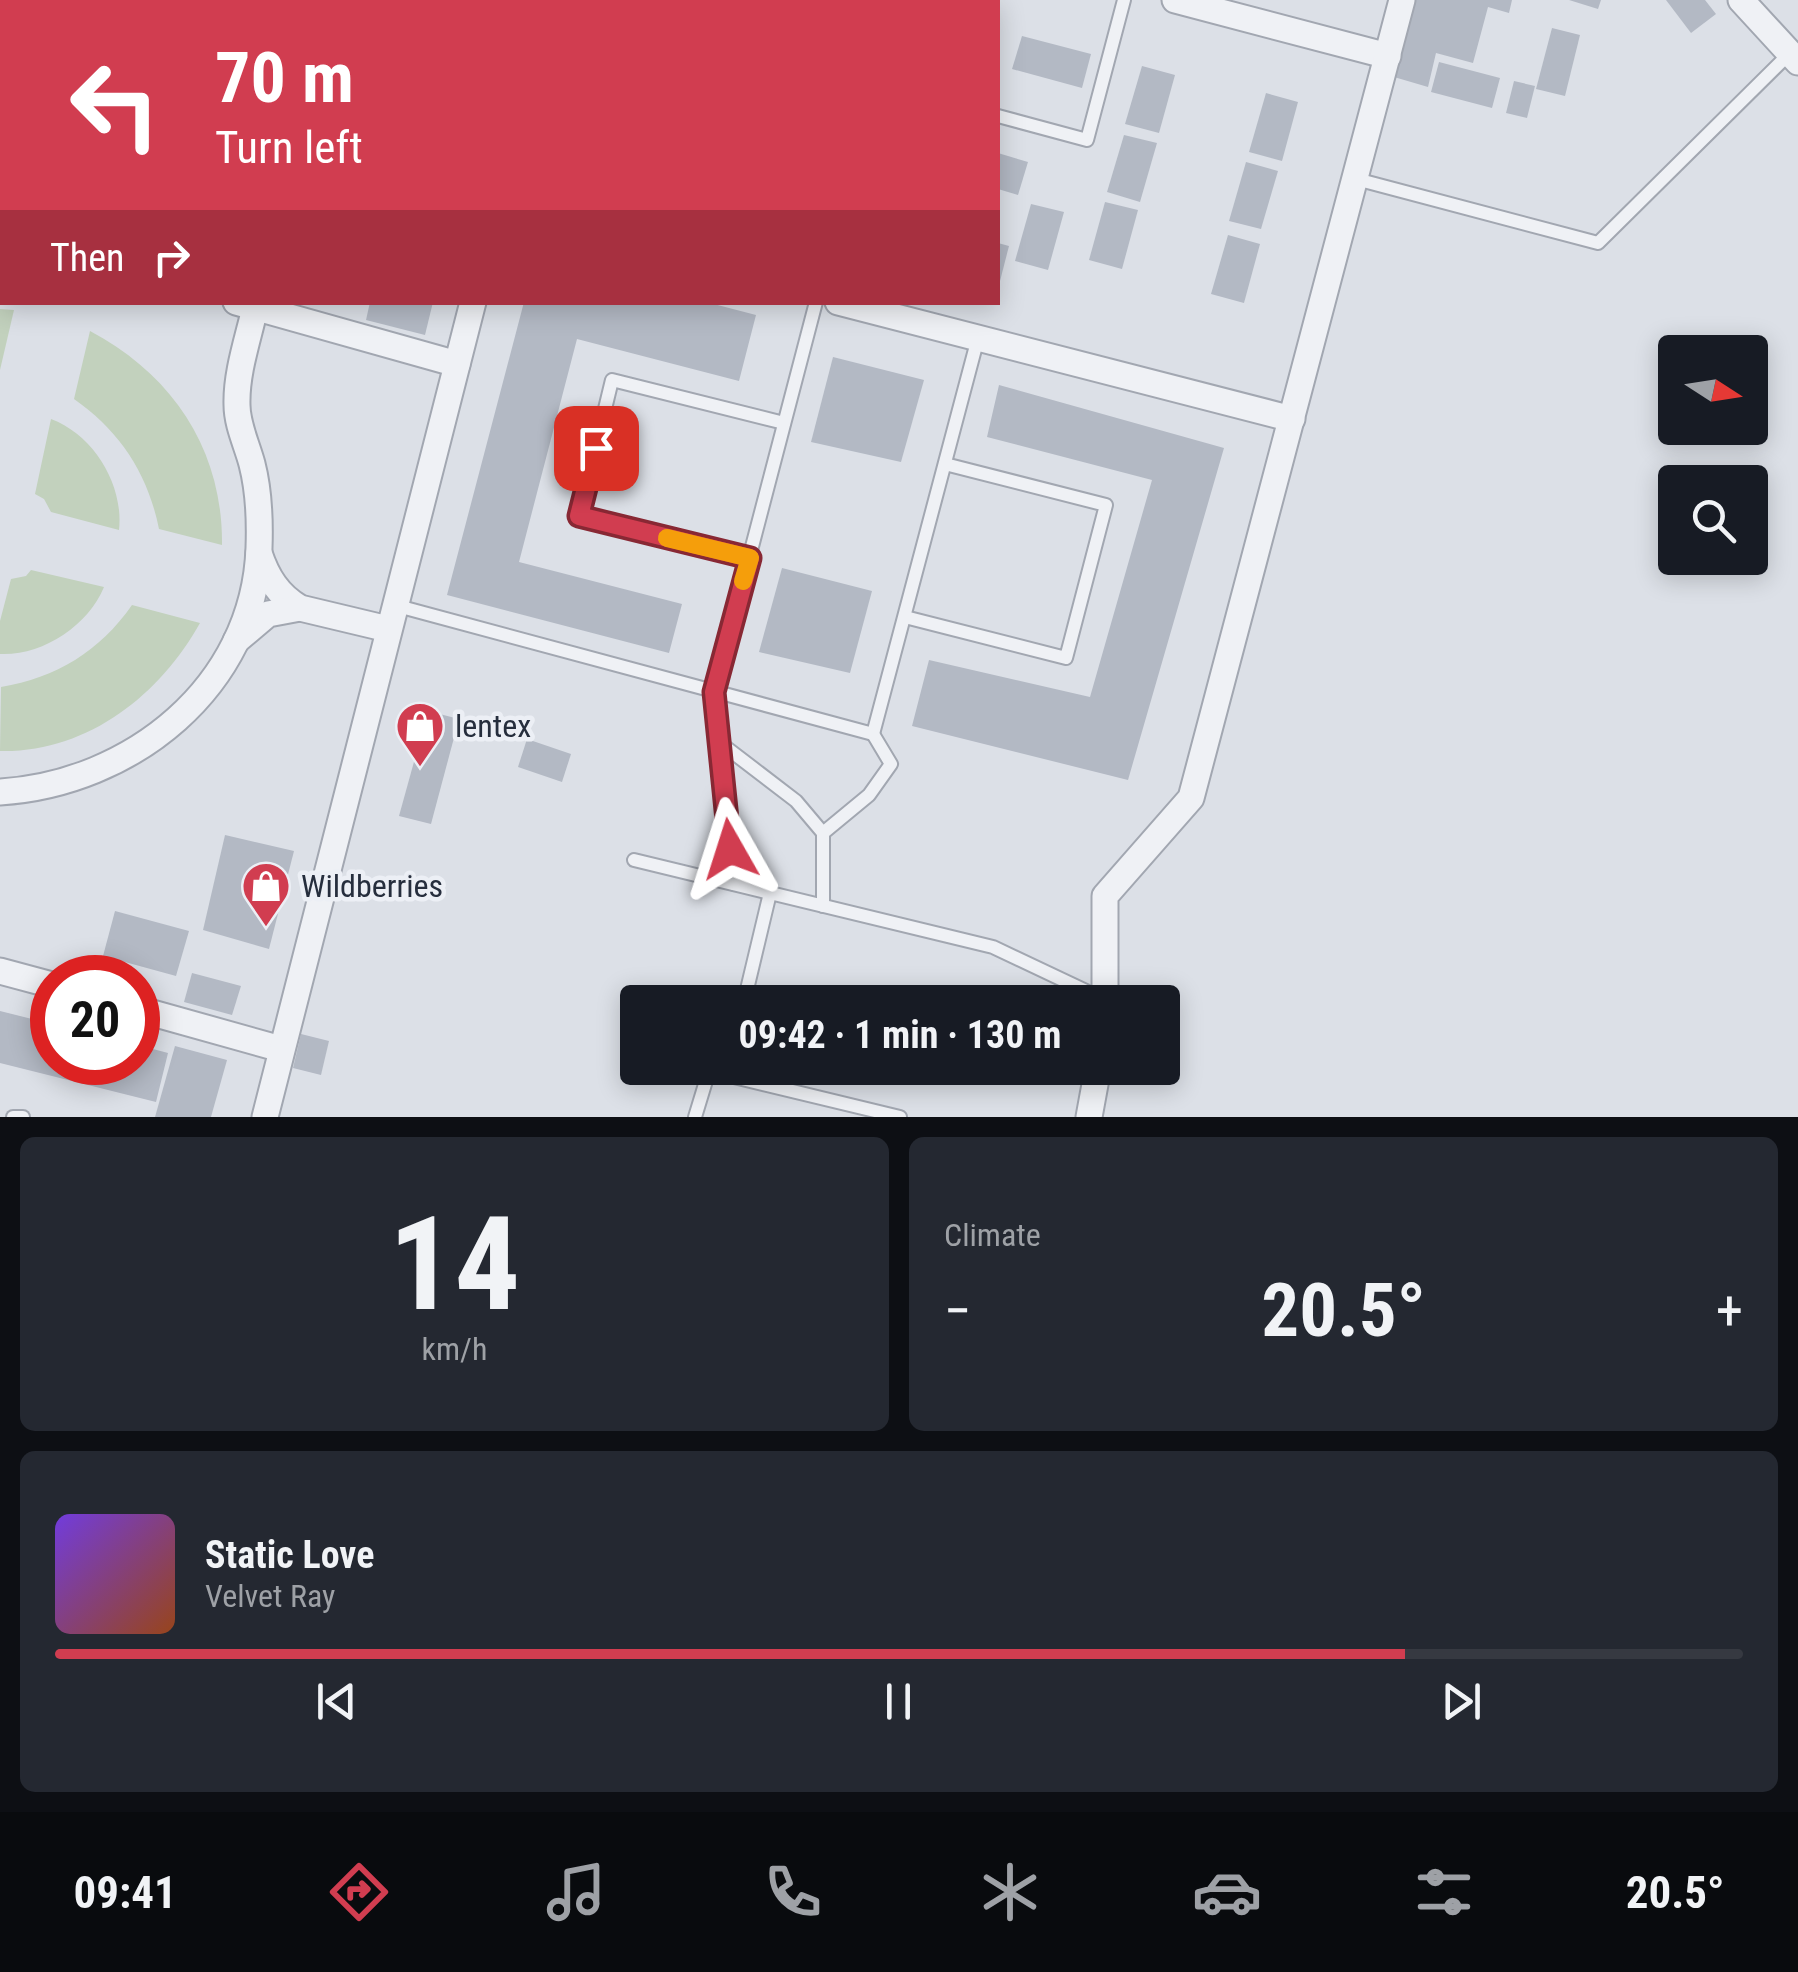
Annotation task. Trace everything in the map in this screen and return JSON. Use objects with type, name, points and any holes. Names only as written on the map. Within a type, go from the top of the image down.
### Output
[{"type":"street","points":[[1175,0],[1388,56]]},
{"type":"street","points":[[1104,985],[1104,896],[1191,798],[1402,0]]},
{"type":"street","points":[[1741,0],[1794,58]]},
{"type":"street","points":[[0,792],[44,788],[124,759],[159,735],[190,706],[232,645],[251,595],[259,553],[254,469],[237,407],[245,305],[457,364]]},
{"type":"street","points":[[265,1117],[472,305]]},
{"type":"street","points":[[850,305],[1292,418]]},
{"type":"street","points":[[259,553],[276,588],[300,608]]},
{"type":"street","points":[[232,645],[268,614],[300,608],[391,617]]},
{"type":"street","points":[[0,971],[30,980]]},
{"type":"street","points":[[160,1015],[282,1049]]},
{"type":"street","points":[[1089,1117],[1095,1085]]},
{"type":"lane","points":[[1000,117],[1088,140],[1124,0]]},
{"type":"lane","points":[[1356,178],[1598,243],[1794,58]]},
{"type":"lane","points":[[734,884],[714,692],[815,305]]},
{"type":"lane","points":[[823,833],[869,795],[891,764],[874,734],[978,338]]},
{"type":"lane","points":[[750,558],[579,516],[612,380],[784,423]]},
{"type":"lane","points":[[905,617],[1066,658],[1106,505],[945,464]]},
{"type":"lane","points":[[391,617],[714,692],[874,734]]},
{"type":"lane","points":[[719,742],[796,801],[823,833],[823,906]]},
{"type":"lane","points":[[634,860],[993,947],[1070,985]]},
{"type":"lane","points":[[748,985],[770,893]]},
{"type":"lane","points":[[696,1117],[705,1085]]},
{"type":"lane","points":[[780,1085],[900,1117]]},
{"type":"lane","points":[[13,1117],[23,1117]]},
{"type":"green space","points":[[0,309],[14,310],[0,370]]},
{"type":"green space","points":[[90,331],[146,370],[188,419],[213,478],[222,545],[159,529],[148,490],[130,455],[105,425],[74,399]]},
{"type":"green space","points":[[51,419],[80,437],[103,464],[117,496],[119,530],[51,512],[44,499],[35,494]]},
{"type":"green space","points":[[31,570],[104,587],[87,614],[62,636],[32,650],[0,654],[0,621],[11,579],[26,576]]},
{"type":"green space","points":[[132,605],[200,623],[164,674],[118,715],[62,742],[0,751],[1,687],[40,677],[75,660],[106,636]]},
{"type":"building","points":[[1414,0],[1512,0],[1509,13],[1488,7],[1473,63],[1436,53],[1428,87],[1394,77]]},
{"type":"building","points":[[1569,0],[1601,0],[1598,9]]},
{"type":"building","points":[[1666,0],[1705,0],[1716,14],[1691,33]]},
{"type":"building","points":[[1552,28],[1580,35],[1565,96],[1536,89]]},
{"type":"building","points":[[1022,36],[1091,54],[1082,88],[1012,69]]},
{"type":"building","points":[[1439,62],[1500,78],[1492,108],[1431,92]]},
{"type":"building","points":[[1142,66],[1175,75],[1159,133],[1125,124]]},
{"type":"building","points":[[1514,81],[1535,86],[1527,118],[1506,113]]},
{"type":"building","points":[[1266,93],[1298,102],[1282,161],[1249,152]]},
{"type":"building","points":[[1124,135],[1157,143],[1140,202],[1107,192]]},
{"type":"building","points":[[1000,154],[1028,162],[1018,195],[1000,190]]},
{"type":"building","points":[[1246,162],[1278,171],[1261,229],[1229,221]]},
{"type":"building","points":[[1105,202],[1138,210],[1122,269],[1089,260]]},
{"type":"building","points":[[1031,204],[1064,212],[1048,270],[1015,261]]},
{"type":"building","points":[[1228,235],[1260,244],[1244,303],[1211,294]]},
{"type":"building","points":[[1000,244],[1009,246],[1000,281]]},
{"type":"building","points":[[369,305],[432,305],[425,335],[366,320]]},
{"type":"building","points":[[523,305],[718,305],[756,315],[739,381],[577,339],[519,562],[682,604],[669,653],[447,595]]},
{"type":"building","points":[[833,357],[924,380],[901,462],[811,442]]},
{"type":"building","points":[[999,385],[1224,448],[1128,780],[912,726],[929,660],[1090,697],[1152,480],[987,437]]},
{"type":"building","points":[[782,568],[872,591],[850,673],[759,652]]},
{"type":"building","points":[[428,711],[459,719],[431,824],[399,816]]},
{"type":"building","points":[[527,739],[571,754],[562,782],[518,767]]},
{"type":"building","points":[[225,835],[294,851],[269,949],[203,930]]},
{"type":"building","points":[[115,911],[189,931],[176,976],[160,972],[160,955],[103,955]]},
{"type":"building","points":[[192,973],[241,986],[232,1015],[184,1002]]},
{"type":"building","points":[[0,1011],[30,1018],[30,1070],[0,1063]]},
{"type":"building","points":[[301,1034],[329,1041],[321,1075],[293,1068]]},
{"type":"building","points":[[175,1046],[227,1060],[211,1117],[155,1117]]},
{"type":"building","points":[[160,1051],[168,1053],[156,1102],[88,1085],[160,1085]]},
{"type":"slow traffic","points":[[667,538],[750,558],[743,581]]},
{"type":"place","name":"lentex","points":[[420,768]]},
{"type":"place","name":"Wildberries","points":[[266,928]]},
{"type":"route","points":[[596,448],[579,516],[750,558],[714,692],[730,849]]}]
